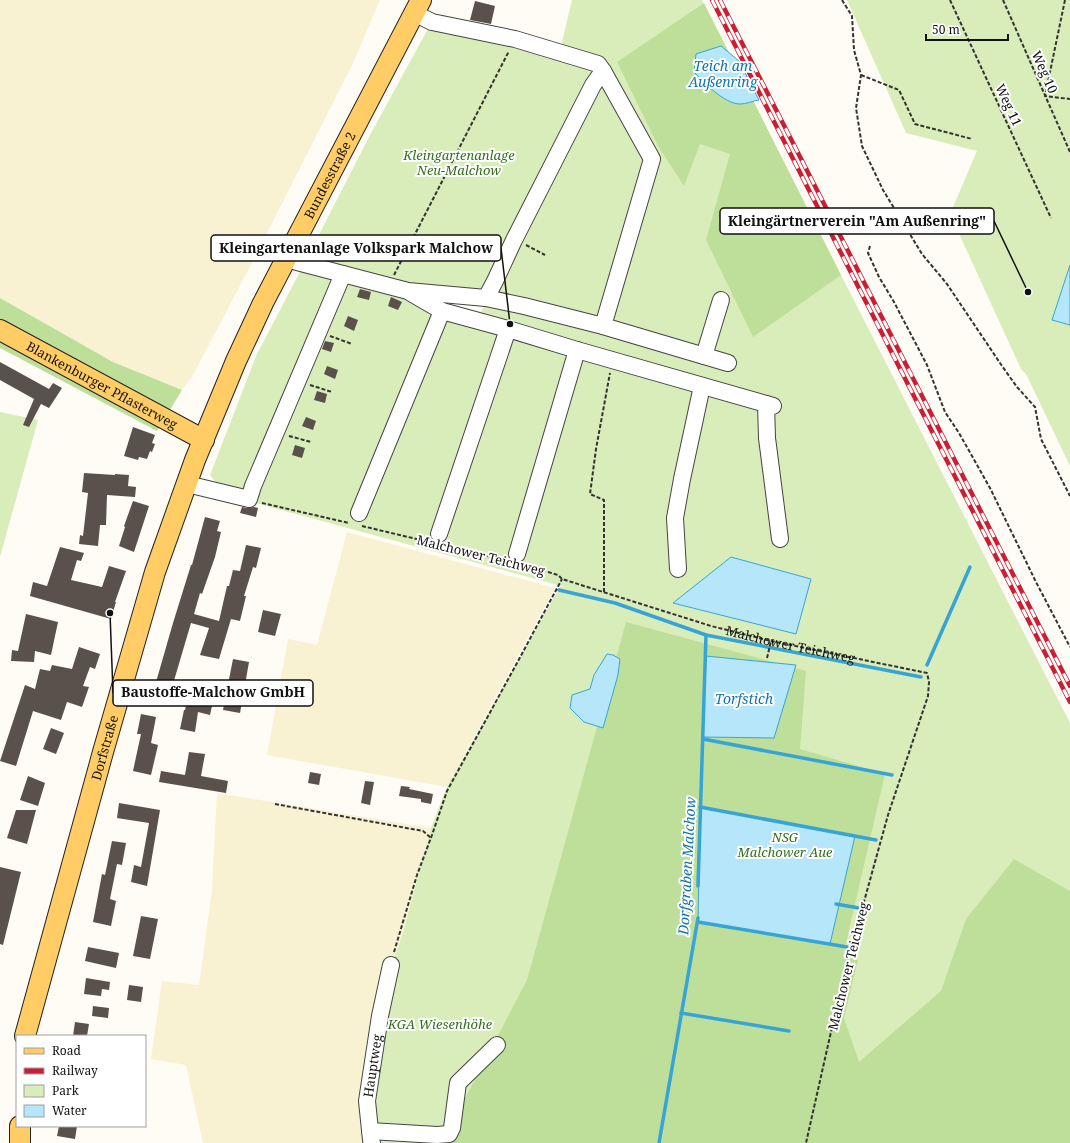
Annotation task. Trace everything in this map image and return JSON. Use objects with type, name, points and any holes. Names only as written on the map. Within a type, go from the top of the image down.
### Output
[{"type":"main road","name":"Bundesstraße 2","points":[[204,440],[242,348],[263,303],[418,7]]},
{"type":"main road","name":"Blankenburger Pflasterweg","points":[[0,330],[204,440]]},
{"type":"main road","name":"Dorfstraße","points":[[25,1035],[141,620],[160,557],[204,440]]},
{"type":"main road","points":[[20,1127],[20,1143]]},
{"type":"lane","points":[[418,7],[432,22],[515,39],[598,64],[603,71],[652,159],[603,326]]},
{"type":"lane","points":[[486,298],[593,85],[603,71]]},
{"type":"lane","points":[[287,257],[297,262],[408,291],[486,298],[524,306],[603,326],[728,363]]},
{"type":"lane","points":[[187,484],[249,500],[253,486],[343,274]]},
{"type":"lane","points":[[408,291],[442,311],[770,405],[767,438],[780,539]]},
{"type":"lane","points":[[704,356],[721,300]]},
{"type":"lane","points":[[358,521],[442,311]]},
{"type":"lane","points":[[439,541],[508,329]]},
{"type":"lane","points":[[515,560],[577,350]]},
{"type":"lane","points":[[678,569],[675,518],[702,386]]},
{"type":"lane","name":"Hauptweg","points":[[371,1137],[367,1101],[380,1016],[391,965]]},
{"type":"lane","points":[[371,1137],[449,1134],[452,1128],[458,1083],[497,1045]]},
{"type":"path","points":[[842,0],[852,16],[854,50],[861,75],[856,108],[862,146],[883,190],[922,254],[947,284],[1017,388],[1035,407],[1041,439],[1070,496]]},
{"type":"path","name":"Weg 11","points":[[950,0],[1052,218]]},
{"type":"path","name":"Weg 10","points":[[1003,0],[1070,152]]},
{"type":"path","points":[[1065,0],[1045,96],[1070,99]]},
{"type":"path","points":[[390,286],[394,272],[515,39]]},
{"type":"path","points":[[861,75],[899,90],[915,124],[972,138]]},
{"type":"path","points":[[514,240],[545,255]]},
{"type":"path","points":[[870,246],[868,253],[879,277],[927,365],[945,412],[959,433],[990,488],[1070,647]]},
{"type":"path","points":[[319,332],[352,344]]},
{"type":"path","points":[[604,592],[604,500],[590,494],[596,449],[613,360]]},
{"type":"path","points":[[298,382],[332,392]]},
{"type":"path","points":[[276,432],[311,442]]},
{"type":"path","name":"Malchower Teichweg","points":[[249,500],[358,521],[515,560],[558,575],[562,579],[711,626],[771,641],[927,673],[929,682],[928,696],[888,815],[844,974],[806,1143]]},
{"type":"path","points":[[391,965],[417,875],[447,791],[518,663],[562,579]]},
{"type":"path","points":[[767,658],[771,641]]},
{"type":"path","points":[[275,804],[423,831],[432,836]]},
{"type":"shaded area","points":[[0,0],[380,0],[353,63],[253,261],[193,375],[182,390],[113,362],[0,298]]},
{"type":"shaded area","points":[[347,532],[555,588],[447,787],[267,755],[288,639],[317,645]]},
{"type":"shaded area","points":[[217,793],[431,828],[394,963],[377,1143],[203,1143],[186,1065],[151,1059],[162,981],[199,985],[212,890]]},
{"type":"green space","points":[[572,0],[702,0],[1070,723],[1070,1143],[377,1143],[371,1123],[394,959],[403,932],[431,828],[447,787],[560,587],[565,587],[226,495],[210,475],[257,354],[303,266],[481,312],[491,294],[412,288],[305,262],[370,135],[435,16],[561,46]]},
{"type":"green space","points":[[847,0],[1070,0],[1070,466],[1026,374],[1021,369],[950,214],[977,151],[906,133]]},
{"type":"green space","points":[[704,3],[841,275],[753,337],[706,240],[730,154],[700,144],[684,186],[658,146],[617,62]]},
{"type":"green space","points":[[0,298],[113,362],[182,390],[157,431],[0,348]]},
{"type":"green space","points":[[0,412],[38,420],[0,557]]},
{"type":"green space","name":"NSG Malchower Aue","points":[[626,622],[806,671],[800,749],[885,774],[843,956],[858,960],[844,1018],[859,1062],[941,991],[966,919],[1014,859],[1070,891],[1070,1143],[433,1143],[448,1131],[527,980]]},
{"type":"water","name":"Teich am Außenring","points":[[721,46],[739,61],[759,100],[740,104],[727,100],[715,92],[694,72],[696,54]]},
{"type":"water","points":[[1070,265],[1070,325],[1052,320]]},
{"type":"water","points":[[731,557],[811,579],[796,634],[673,603]]},
{"type":"water","points":[[607,654],[613,655],[620,659],[618,675],[603,728],[584,722],[570,708],[572,695],[590,689],[594,675]]},
{"type":"water","name":"Torfstich","points":[[706,656],[796,665],[774,738],[703,737]]},
{"type":"water","points":[[700,807],[855,836],[830,944],[698,922]]},
{"type":"building","points":[[475,1],[495,6],[491,24],[470,20]]},
{"type":"building","points":[[360,289],[371,292],[369,300],[357,297]]},
{"type":"building","points":[[391,297],[402,302],[398,310],[388,306]]},
{"type":"building","points":[[348,316],[358,320],[354,331],[344,326]]},
{"type":"building","points":[[325,341],[334,343],[331,352],[322,349]]},
{"type":"building","points":[[0,362],[49,389],[53,383],[62,388],[49,408],[41,404],[29,427],[23,425],[34,399],[0,380]]},
{"type":"building","points":[[327,366],[338,370],[335,379],[324,374]]},
{"type":"building","points":[[317,391],[327,394],[325,403],[314,400]]},
{"type":"building","points":[[306,417],[316,421],[313,430],[302,426]]},
{"type":"building","points":[[133,427],[155,435],[152,443],[155,444],[147,459],[139,457],[138,460],[124,456]]},
{"type":"building","points":[[295,445],[305,448],[302,458],[292,455]]},
{"type":"building","points":[[84,473],[129,475],[128,486],[136,487],[135,497],[107,495],[106,525],[100,525],[98,546],[79,544],[80,535],[83,536],[88,493],[82,492]]},
{"type":"building","points":[[133,501],[149,506],[134,552],[119,546]]},
{"type":"building","points":[[242,507],[258,508],[256,517],[240,513]]},
{"type":"building","points":[[205,517],[220,521],[217,531],[221,532],[215,557],[202,594],[200,593],[194,614],[219,621],[227,586],[229,586],[233,570],[240,571],[246,545],[261,548],[256,568],[253,567],[244,596],[246,596],[240,621],[231,619],[219,659],[200,655],[209,628],[191,623],[168,701],[152,696]]},
{"type":"building","points":[[60,547],[84,553],[81,561],[77,560],[71,580],[102,587],[109,566],[126,571],[115,602],[111,619],[30,596],[33,582],[47,586]]},
{"type":"building","points":[[263,610],[281,614],[275,636],[258,632]]},
{"type":"building","points":[[26,614],[58,622],[51,655],[35,651],[34,662],[11,661],[12,650],[18,651]]},
{"type":"building","points":[[79,647],[100,654],[95,669],[90,667],[83,686],[89,687],[82,707],[67,702],[61,720],[33,711],[16,766],[0,761],[25,685],[35,689],[40,669],[50,671],[52,665],[72,669]]},
{"type":"building","points":[[233,659],[249,662],[240,713],[223,710]]},
{"type":"building","points":[[187,701],[212,706],[210,715],[198,712],[195,732],[180,729]]},
{"type":"building","points":[[141,714],[156,717],[151,743],[158,745],[151,775],[133,771],[141,734],[137,734]]},
{"type":"building","points":[[51,728],[64,733],[56,754],[43,749]]},
{"type":"building","points":[[189,752],[205,754],[201,776],[228,781],[226,793],[159,782],[161,771],[185,775]]},
{"type":"building","points":[[310,772],[321,774],[319,785],[308,783]]},
{"type":"building","points":[[28,776],[45,783],[38,806],[20,800]]},
{"type":"building","points":[[365,781],[374,782],[370,805],[361,803]]},
{"type":"building","points":[[401,786],[410,787],[409,789],[433,794],[431,804],[421,802],[421,799],[399,796]]},
{"type":"building","points":[[119,803],[160,810],[147,886],[131,882],[134,865],[141,867],[149,823],[117,818]]},
{"type":"building","points":[[16,810],[36,810],[27,844],[7,838]]},
{"type":"building","points":[[112,841],[126,843],[122,865],[117,864],[110,899],[116,901],[111,926],[93,922],[102,874],[105,875]]},
{"type":"building","points":[[0,867],[21,872],[3,945],[0,944]]},
{"type":"building","points":[[141,916],[158,919],[150,959],[133,956]]},
{"type":"building","points":[[88,947],[119,953],[116,968],[85,961]]},
{"type":"building","points":[[86,978],[110,982],[109,990],[102,989],[101,996],[84,994]]},
{"type":"building","points":[[129,985],[143,987],[141,1002],[127,1000]]},
{"type":"building","points":[[93,1006],[109,1008],[108,1018],[92,1016]]},
{"type":"building","points":[[75,1022],[89,1024],[87,1035],[73,1035]]},
{"type":"building","points":[[59,1127],[77,1127],[75,1139],[57,1136]]},
{"type":"waterway","name":"Dorfgraben Malchow","points":[[927,665],[970,567]]},
{"type":"waterway","points":[[559,590],[615,603],[706,635],[921,677]]},
{"type":"waterway","name":"Dorfgraben Malchow","points":[[698,886],[706,635]]},
{"type":"waterway","points":[[703,739],[892,775]]},
{"type":"waterway","points":[[700,807],[876,840]]},
{"type":"waterway","points":[[836,904],[859,908]]},
{"type":"waterway","name":"Dorfgraben Malchow","points":[[659,1143],[698,918]]},
{"type":"waterway","points":[[698,922],[847,947]]},
{"type":"waterway","points":[[681,1013],[789,1031]]},
{"type":"railway","points":[[712,0],[1070,702]]},
{"type":"railway","points":[[720,0],[1070,686]]},
{"type":"place","name":"Kleingärtnerverein \"Am Außenring\"","points":[[1028,292]]},
{"type":"place","name":"Kleingartenanlage Volkspark Malchow","points":[[510,324]]},
{"type":"place","name":"Baustoffe-Malchow GmbH","points":[[110,613]]},
{"type":"park label","name":"Kleingartenanlage Neu-Malchow","points":[[459,162]]},
{"type":"park label","name":"KGA Wiesenhöhe","points":[[440,1024]]}]
